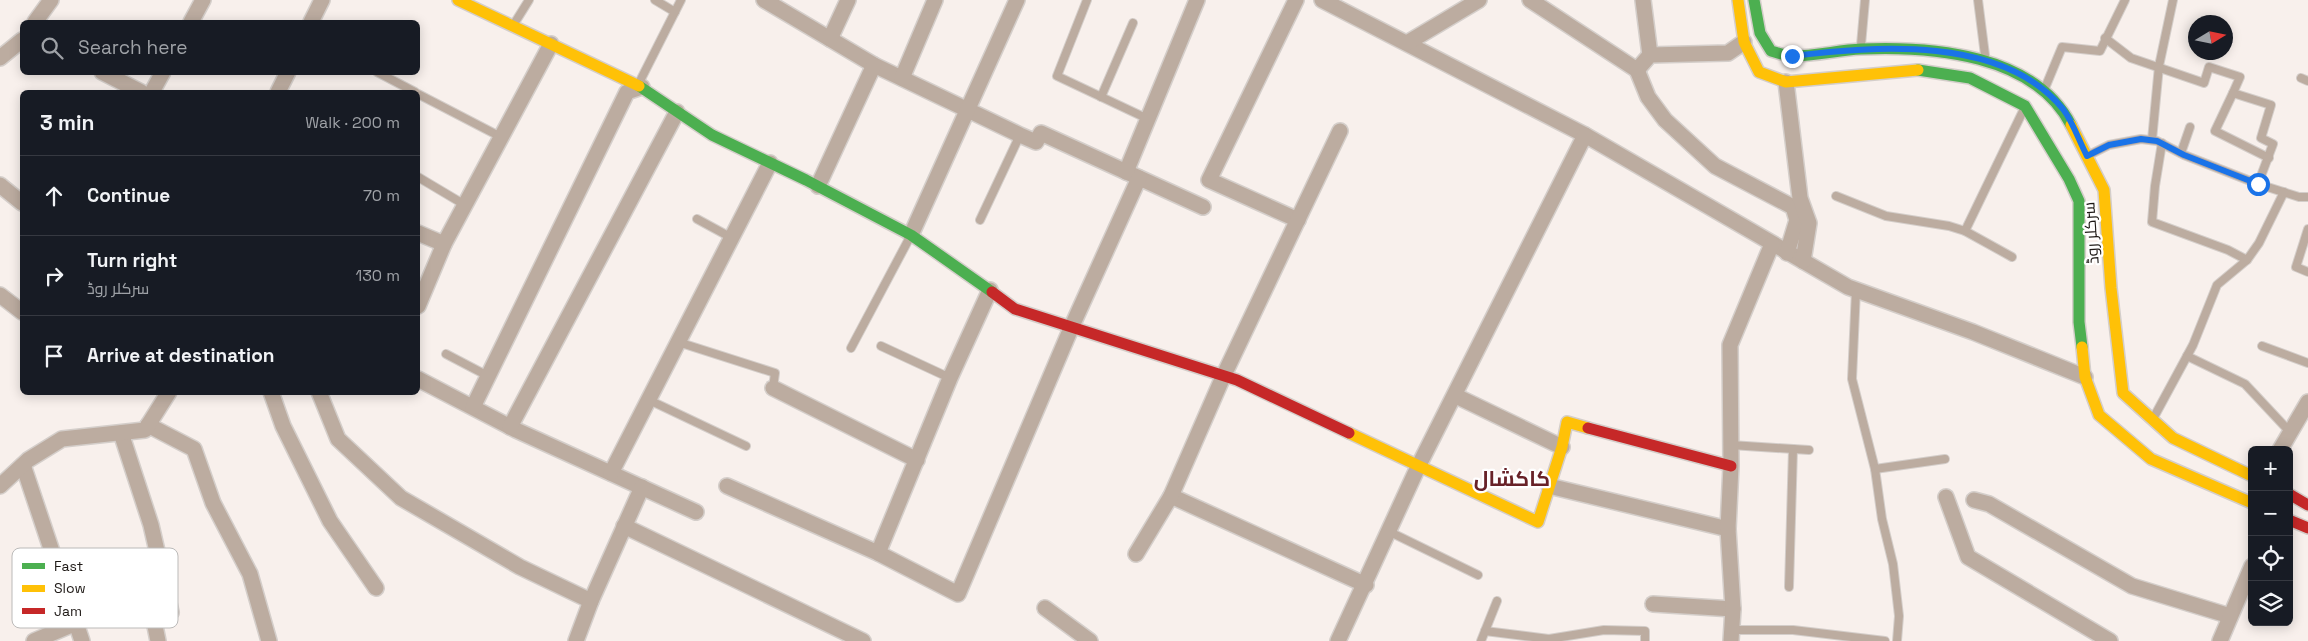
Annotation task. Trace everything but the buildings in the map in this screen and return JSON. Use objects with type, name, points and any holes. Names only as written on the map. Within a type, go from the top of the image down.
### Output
[{"type":"main road","points":[[458,0],[640,86],[712,136],[818,186],[911,235],[1016,309],[1237,380],[1538,522],[1562,447],[1567,422],[1731,466]]},
{"type":"main road","points":[[1738,0],[1744,42],[1759,72],[1786,82],[1921,70],[1970,78],[2025,106],[2069,179],[2092,195],[2079,322],[2085,377],[2099,415],[2151,458],[2248,501]]},
{"type":"main road","name":"سرکلر روڈ","points":[[1754,0],[1760,33],[1771,51],[1792,56],[1861,50],[1921,49],[1985,59],[2044,90],[2063,109],[2087,156],[2092,195],[2111,288],[2123,393],[2173,438],[2248,474]]},
{"type":"main road","points":[[1744,42],[1760,33]]},
{"type":"main road","points":[[2293,496],[2308,505]]},
{"type":"main road","points":[[2293,522],[2308,528]]},
{"type":"street","points":[[36,20],[51,0]]},
{"type":"street","points":[[192,20],[203,0]]},
{"type":"street","points":[[312,20],[322,0]]},
{"type":"street","points":[[764,0],[874,66],[1036,142],[1041,133],[1202,207]]},
{"type":"street","points":[[830,39],[848,0]]},
{"type":"street","points":[[902,78],[935,0]]},
{"type":"street","points":[[911,235],[1017,0]]},
{"type":"street","points":[[727,486],[878,553],[958,594],[1072,326],[1133,175],[1148,119],[1198,0]]},
{"type":"street","points":[[1296,0],[1209,180],[1298,220]]},
{"type":"street","points":[[1322,0],[1585,135],[1803,262],[1856,290],[1972,332],[2085,377]]},
{"type":"street","points":[[1407,43],[1479,0]]},
{"type":"street","points":[[1530,0],[1637,70],[1648,97],[1665,120],[1715,166],[1793,207],[1797,220],[1787,252]]},
{"type":"street","points":[[1637,70],[1650,54],[1643,0]]},
{"type":"street","points":[[0,58],[20,42]]},
{"type":"street","points":[[1650,54],[1728,53],[1744,42]]},
{"type":"street","points":[[420,301],[444,244],[551,44]]},
{"type":"street","points":[[818,186],[874,66]]},
{"type":"street","points":[[108,75],[137,90]]},
{"type":"street","points":[[153,90],[161,75]]},
{"type":"street","points":[[279,90],[286,75]]},
{"type":"street","points":[[1786,82],[1800,198],[1809,223],[1803,262]]},
{"type":"street","points":[[473,407],[626,92],[640,86]]},
{"type":"street","points":[[510,427],[678,112]]},
{"type":"street","points":[[1136,554],[1171,496],[1223,377],[1340,131]]},
{"type":"street","points":[[1338,641],[1366,585],[1418,467],[1456,396],[1585,135]]},
{"type":"street","points":[[611,473],[770,163]]},
{"type":"street","points":[[0,185],[20,201]]},
{"type":"street","points":[[420,234],[444,244]]},
{"type":"street","points":[[1731,636],[1733,609],[1728,529],[1731,466],[1730,345],[1772,244]]},
{"type":"street","points":[[878,553],[950,378],[990,290]]},
{"type":"street","points":[[0,295],[20,310]]},
{"type":"street","points":[[420,380],[510,427],[696,512]]},
{"type":"street","points":[[773,388],[917,460]]},
{"type":"street","points":[[0,486],[23,465],[62,439],[146,430],[167,395]]},
{"type":"street","points":[[272,395],[283,426],[330,521],[376,588]]},
{"type":"street","points":[[320,395],[338,439],[401,498],[520,567],[591,601]]},
{"type":"street","points":[[1456,396],[1562,447]]},
{"type":"street","points":[[2282,446],[2308,402]]},
{"type":"street","points":[[148,426],[194,449],[213,503],[250,574],[268,641]]},
{"type":"street","points":[[121,433],[151,525],[156,548]]},
{"type":"street","points":[[23,465],[51,548]]},
{"type":"street","points":[[1549,486],[1728,529]]},
{"type":"street","points":[[576,641],[591,601],[642,487]]},
{"type":"street","points":[[1171,496],[1366,585]]},
{"type":"street","points":[[1946,497],[1968,557],[2110,641]]},
{"type":"street","points":[[1974,500],[1988,504],[2132,586],[2230,616]]},
{"type":"street","points":[[624,526],[863,641]]},
{"type":"street","points":[[2220,641],[2248,575]]},
{"type":"street","points":[[1653,604],[1733,609]]},
{"type":"street","points":[[1045,608],[1090,641]]},
{"type":"street","points":[[34,641],[64,628]]},
{"type":"street","points":[[78,628],[82,641]]},
{"type":"street","points":[[155,628],[158,641]]},
{"type":"lane","points":[[513,26],[529,0]]},
{"type":"lane","points":[[655,0],[675,12]]},
{"type":"lane","points":[[640,86],[681,0]]},
{"type":"lane","points":[[1087,0],[1057,76],[1148,119]]},
{"type":"lane","points":[[1861,50],[1865,0]]},
{"type":"lane","points":[[1978,0],[1985,59]]},
{"type":"lane","points":[[2044,90],[2062,47],[2100,51],[2126,0]]},
{"type":"lane","points":[[2152,140],[2159,66],[2173,0]]},
{"type":"lane","points":[[1102,97],[1132,23]]},
{"type":"lane","points":[[2105,38],[2131,58],[2159,66],[2204,83],[2209,67],[2240,77],[2215,131],[2269,158]]},
{"type":"lane","points":[[383,75],[410,90]]},
{"type":"lane","points":[[2233,93],[2272,105],[2261,138],[2273,144],[2258,184]]},
{"type":"lane","points":[[420,95],[501,137]]},
{"type":"lane","points":[[1965,230],[2025,106]]},
{"type":"lane","points":[[2181,153],[2190,127]]},
{"type":"lane","points":[[980,220],[1020,135]]},
{"type":"lane","points":[[2087,156],[2109,145],[2141,139],[2152,140],[2258,184],[2299,197],[2308,197]]},
{"type":"lane","points":[[2162,144],[2154,186],[2152,222],[2228,250],[2247,260]]},
{"type":"lane","points":[[420,178],[465,205]]},
{"type":"lane","points":[[2152,419],[2187,356],[2217,285],[2247,260],[2259,243],[2284,192]]},
{"type":"lane","points":[[1836,196],[1886,216],[1965,230],[2012,257]]},
{"type":"lane","points":[[697,219],[732,238]]},
{"type":"lane","points":[[2308,229],[2296,267],[2308,272]]},
{"type":"lane","points":[[850,348],[911,235]]},
{"type":"lane","points":[[1856,290],[1852,379],[1875,469],[1882,519],[1893,564],[1899,616],[1897,641]]},
{"type":"lane","points":[[678,342],[775,373],[773,388]]},
{"type":"lane","points":[[881,346],[950,378]]},
{"type":"lane","points":[[2262,346],[2308,363]]},
{"type":"lane","points":[[446,354],[488,376]]},
{"type":"lane","points":[[2187,356],[2245,384],[2290,432]]},
{"type":"lane","points":[[649,400],[746,446]]},
{"type":"lane","points":[[1731,445],[1809,450]]},
{"type":"lane","points":[[1788,586],[1793,449]]},
{"type":"lane","points":[[1875,469],[1945,459]]},
{"type":"lane","points":[[1390,532],[1478,575]]},
{"type":"lane","points":[[1481,641],[1497,601]]},
{"type":"lane","points":[[1485,631],[1552,640],[1604,630],[1645,631],[1645,641]]},
{"type":"lane","points":[[1731,636],[1793,630],[1885,641]]},
{"type":"traffic: fast","points":[[1754,0],[1760,33],[1771,51],[1793,56],[1889,48],[1949,53],[1979,59],[2007,69],[2033,83],[2055,101],[2071,125]]},
{"type":"traffic: fast","points":[[1918,70],[1970,78],[2025,106],[2069,179],[2079,201],[2079,322],[2082,347]]},
{"type":"traffic: fast","points":[[639,86],[712,135],[806,180],[911,235],[992,292]]},
{"type":"traffic: slow","points":[[458,0],[639,86]]},
{"type":"traffic: slow","points":[[1738,0],[1744,42],[1759,72],[1786,82],[1918,70]]},
{"type":"traffic: slow","points":[[2071,125],[2104,190],[2111,288],[2123,393],[2173,438],[2248,474]]},
{"type":"traffic: slow","points":[[2082,347],[2085,377],[2099,415],[2151,459],[2248,501]]},
{"type":"traffic: slow","points":[[1349,433],[1538,522],[1562,447],[1567,422],[1588,428]]},
{"type":"traffic: jam","points":[[992,292],[1015,309],[1237,380],[1349,433]]},
{"type":"traffic: jam","points":[[1588,428],[1731,466]]},
{"type":"traffic: jam","points":[[2293,496],[2308,505]]},
{"type":"traffic: jam","points":[[2293,522],[2308,528]]},
{"type":"district","name":"کاکشال","points":[[1512,478]]},
{"type":"route","points":[[1792,56],[1861,50],[1921,49],[1985,59],[2033,82],[2044,90],[2063,109],[2087,156],[2109,145],[2141,139],[2157,141],[2184,155],[2258,184]]}]
